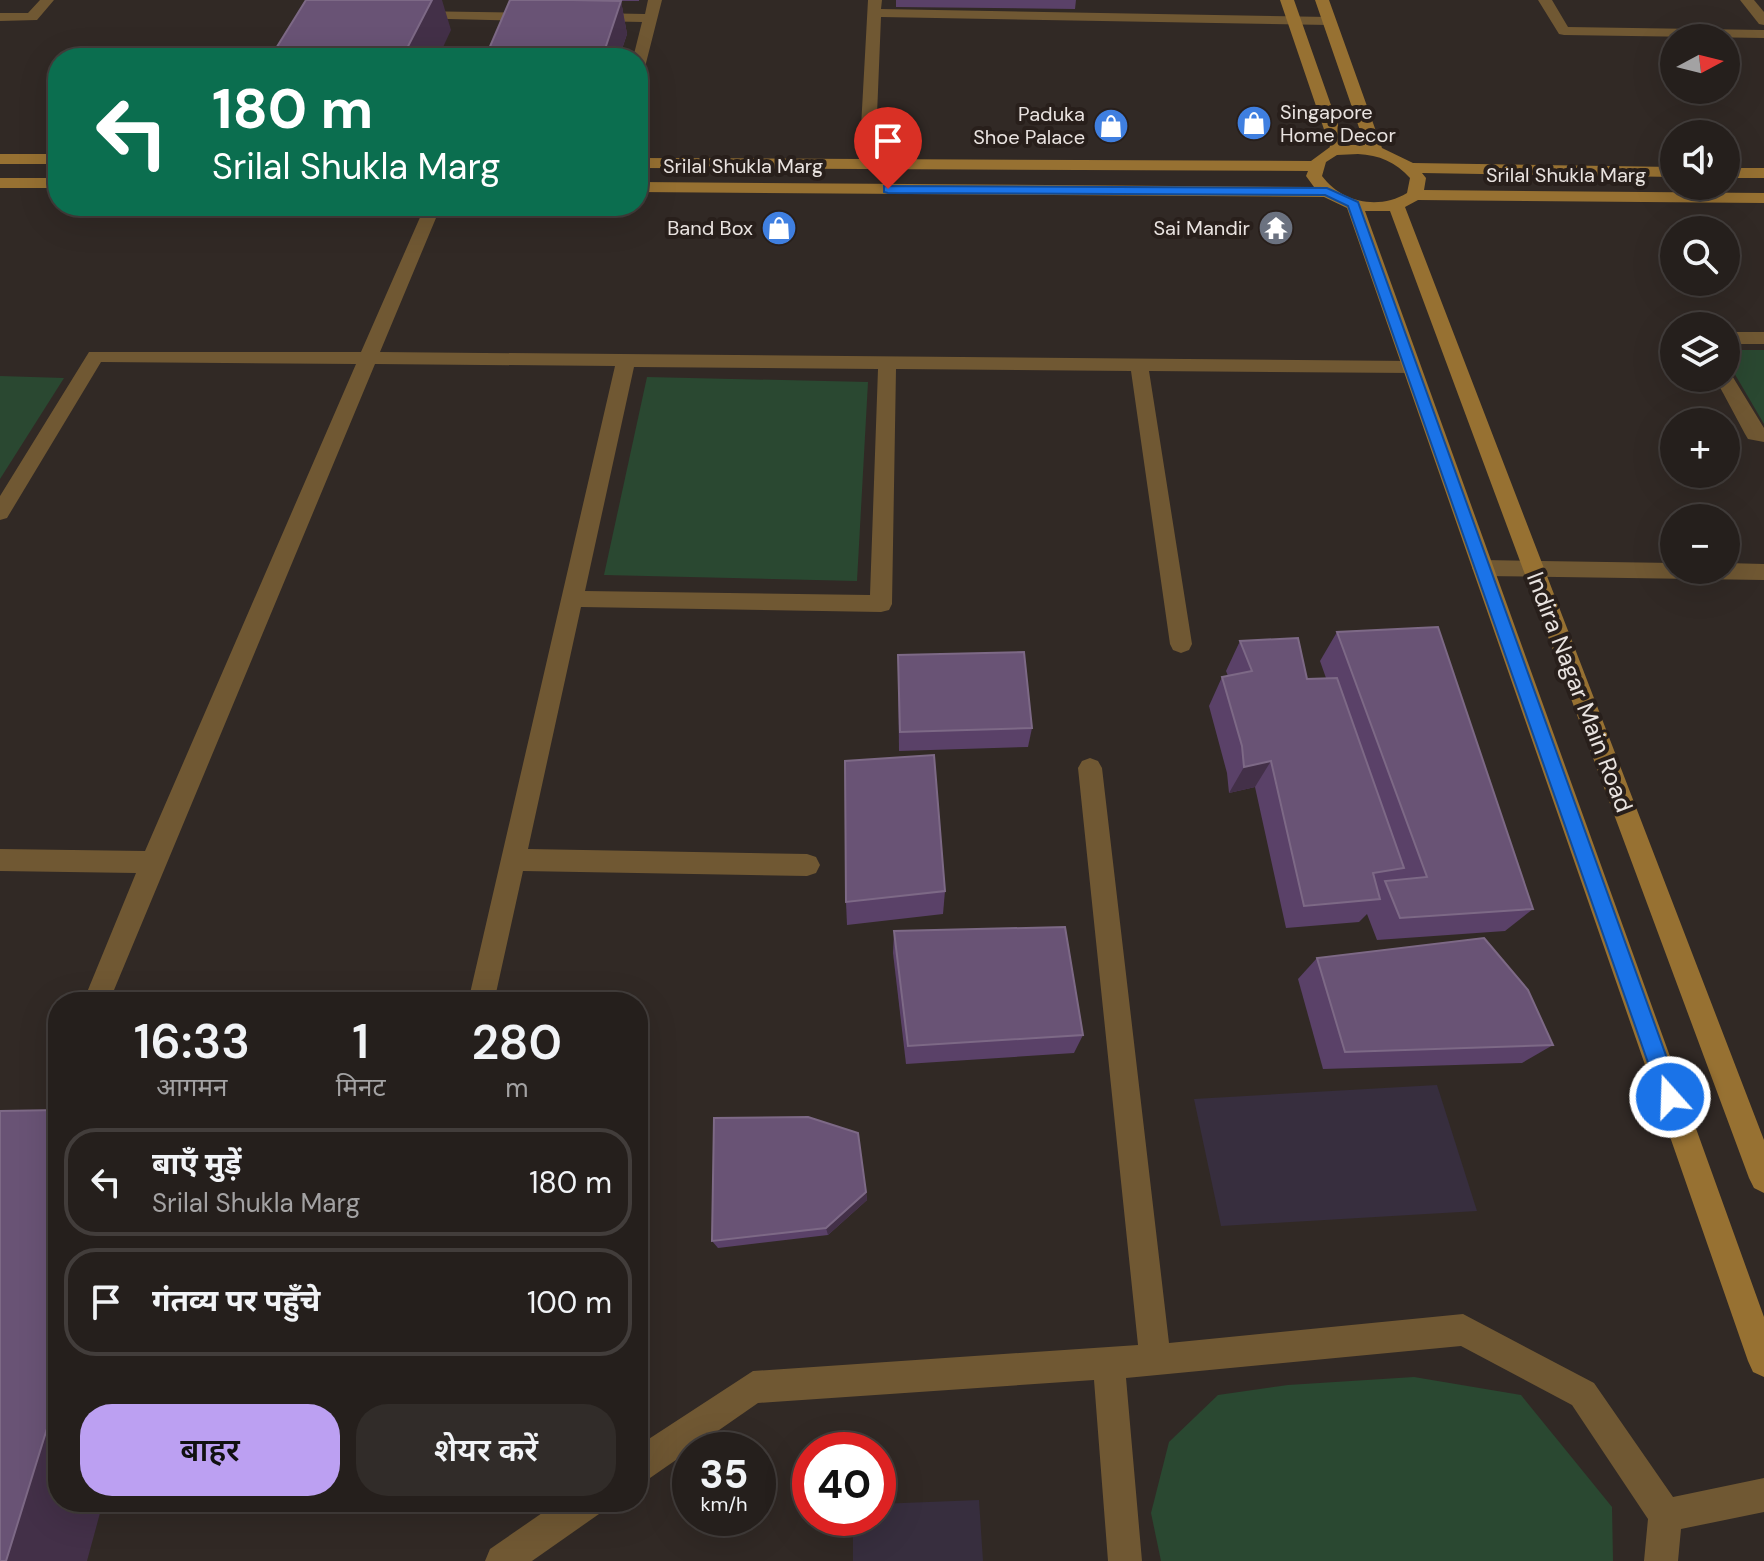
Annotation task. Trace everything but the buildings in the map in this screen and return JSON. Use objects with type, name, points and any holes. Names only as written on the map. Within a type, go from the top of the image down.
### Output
[{"type":"street","points":[[0,17],[32,17],[47,0]]},
{"type":"street","points":[[643,48],[655,0]]},
{"type":"street","points":[[1086,0],[1089,17]]},
{"type":"street","points":[[1287,0],[1339,150]]},
{"type":"street","points":[[1322,0],[1375,151]]},
{"type":"street","points":[[1545,0],[1564,31],[1764,34]]},
{"type":"street","points":[[1747,0],[1764,21]]},
{"type":"street","points":[[867,164],[875,7],[1089,17],[1329,21]]},
{"type":"street","points":[[390,15],[651,18]]},
{"type":"street","points":[[1354,204],[1327,192],[1316,180],[1314,166],[1324,156],[1339,150],[1375,151],[1396,158],[1411,168]]},
{"type":"street","points":[[0,159],[48,159]]},
{"type":"street","name":"Srilal Shukla Marg","points":[[648,163],[1314,166]]},
{"type":"street","name":"Srilal Shukla Marg","points":[[1411,168],[1660,172]]},
{"type":"street","name":"Indira Nagar Main Road","points":[[1411,168],[1418,178],[1405,200],[1533,569],[1764,1178]]},
{"type":"street","points":[[1740,173],[1764,173]]},
{"type":"street","points":[[0,183],[48,183]]},
{"type":"street","name":"Srilal Shukla Marg","points":[[648,187],[1327,192]]},
{"type":"street","name":"Srilal Shukla Marg","points":[[1354,204],[1379,207],[1405,200],[1764,198]]},
{"type":"street","name":"Indira Nagar Main Road","points":[[1354,204],[1764,1361]]},
{"type":"street","points":[[100,992],[429,216]]},
{"type":"street","points":[[1740,338],[1764,338]]},
{"type":"street","points":[[0,513],[95,356],[1412,367]]},
{"type":"street","points":[[483,992],[626,360]]},
{"type":"street","points":[[571,599],[881,604],[887,362]]},
{"type":"street","points":[[1139,364],[1181,644]]},
{"type":"street","points":[[1732,392],[1755,434],[1764,435]]},
{"type":"street","points":[[1483,568],[1764,572]]},
{"type":"street","points":[[1090,768],[1155,1360]]},
{"type":"street","points":[[0,860],[153,862]]},
{"type":"street","points":[[513,860],[807,865]]},
{"type":"street","points":[[648,1459],[753,1387],[1155,1360],[1463,1330],[1583,1394],[1665,1515],[1661,1561]]},
{"type":"street","points":[[1109,1363],[1125,1561]]},
{"type":"street","points":[[1665,1515],[1764,1495]]},
{"type":"street","points":[[502,1561],[573,1512]]},
{"type":"shaded area","points":[[1437,1085],[1477,1211],[1221,1226],[1194,1099]]},
{"type":"shaded area","points":[[979,1500],[983,1561],[853,1561],[853,1536],[896,1536],[896,1503]]},
{"type":"green space","points":[[1740,350],[1764,350],[1764,424],[1740,383]]},
{"type":"green space","points":[[0,376],[64,378],[0,479]]},
{"type":"green space","points":[[647,377],[868,382],[857,581],[604,575]]},
{"type":"green space","points":[[1414,1377],[1521,1395],[1612,1507],[1613,1561],[1161,1561],[1151,1513],[1169,1442],[1218,1395],[1288,1385]]},
{"type":"place","name":"Singapore Home Decor","points":[[1254,123]]},
{"type":"place","name":"Paduka Shoe Palace","points":[[1111,126]]},
{"type":"place","name":"Band Box","points":[[779,228]]},
{"type":"place","name":"Sai Mandir","points":[[1276,228]]},
{"type":"route","points":[[888,189],[1327,192],[1354,204],[1670,1097]]}]
